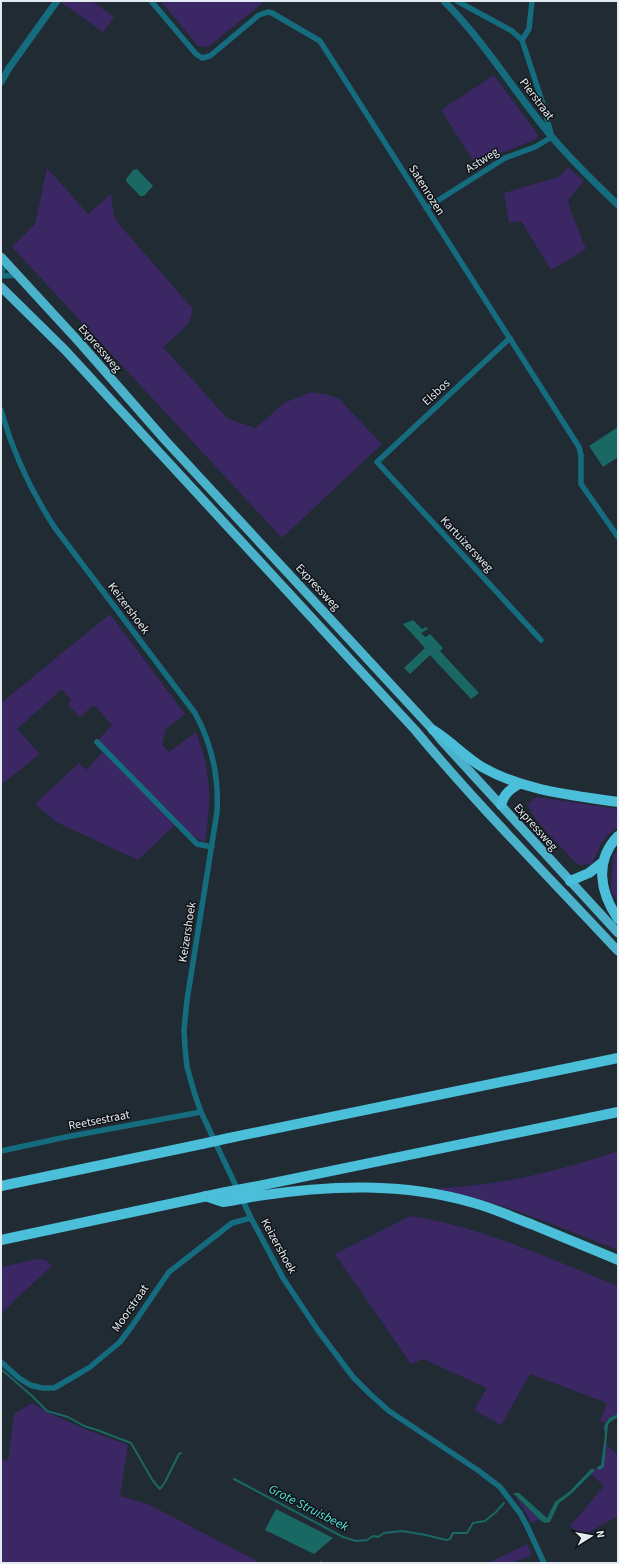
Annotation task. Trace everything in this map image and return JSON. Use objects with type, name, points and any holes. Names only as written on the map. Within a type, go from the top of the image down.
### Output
[{"type":"highway","name":"Expressweg","points":[[3,259],[80,343],[165,440],[618,933]]},
{"type":"highway","name":"Expressweg","points":[[1,286],[6,297],[65,350],[415,730],[438,758],[500,826],[618,951]]},
{"type":"highway","points":[[433,730],[444,737],[467,758],[484,768],[519,784],[552,792],[618,802]]},
{"type":"highway","points":[[500,826],[501,805],[503,798],[508,790],[519,784]]},
{"type":"highway","points":[[618,836],[606,851],[602,873],[604,892],[618,919]]},
{"type":"highway","points":[[553,882],[570,881],[589,873],[603,862]]},
{"type":"highway","points":[[1,1186],[618,1058]]},
{"type":"highway","points":[[228,1197],[253,1187],[618,1112]]},
{"type":"highway","points":[[1,1240],[205,1196],[257,1196],[298,1190],[350,1187],[391,1188],[425,1192],[459,1199],[492,1209],[618,1260]]},
{"type":"street","points":[[1,82],[9,68],[56,1]]},
{"type":"street","name":"Satenrozen","points":[[152,1],[196,54],[202,58],[210,56],[259,15],[268,12],[317,38],[579,447],[581,455],[581,484],[618,537]]},
{"type":"street","name":"Pierstraat","points":[[444,1],[453,10],[552,137],[588,176],[618,204]]},
{"type":"street","points":[[457,1],[512,31],[522,40],[552,137]]},
{"type":"street","points":[[522,40],[529,29],[532,1]]},
{"type":"street","name":"Astweg","points":[[426,208],[505,158],[535,147],[552,137]]},
{"type":"street","points":[[3,259],[1,276],[18,275]]},
{"type":"street","name":"Elsbos","points":[[377,462],[510,338]]},
{"type":"street","name":"Keizershoek","points":[[1,410],[20,466],[46,514],[195,714],[205,731],[210,747],[218,796],[217,812],[187,1000],[184,1030],[187,1067],[201,1112],[251,1218],[283,1278],[317,1329],[353,1377],[389,1411],[480,1471],[500,1487],[528,1526],[544,1563]]},
{"type":"street","name":"Kartuizersweg","points":[[377,462],[541,640]]},
{"type":"street","points":[[97,742],[197,844],[212,847]]},
{"type":"street","name":"Reetsestraat","points":[[1,1151],[66,1137],[201,1112]]},
{"type":"street","name":"Moorstraat","points":[[1,1362],[19,1378],[30,1385],[42,1388],[54,1388],[76,1376],[90,1367],[120,1342],[169,1272],[232,1223],[251,1218]]},
{"type":"shaded area","points":[[63,1],[92,1],[114,17],[103,32],[62,3]]},
{"type":"shaded area","points":[[161,1],[265,1],[208,47],[198,46]]},
{"type":"shaded area","points":[[494,75],[538,137],[501,153],[477,167],[441,110]]},
{"type":"shaded area","points":[[568,167],[584,181],[568,200],[570,209],[586,249],[551,270],[521,221],[509,223],[504,193],[559,177]]},
{"type":"shaded area","points":[[47,168],[88,214],[111,194],[114,216],[119,224],[192,308],[190,320],[178,334],[163,347],[228,419],[256,428],[284,403],[311,392],[325,394],[338,398],[382,444],[282,538],[12,247],[35,224]]},
{"type":"shaded area","points":[[137,169],[153,186],[144,196],[140,196],[126,181],[133,170]]},
{"type":"shaded area","points":[[618,427],[618,457],[603,467],[589,446]]},
{"type":"shaded area","points":[[110,614],[185,714],[166,729],[162,744],[169,752],[196,732],[205,761],[209,787],[205,843],[189,833],[98,740],[112,725],[94,705],[80,717],[68,705],[71,700],[62,689],[17,729],[40,754],[1,785],[1,703]]},
{"type":"shaded area","points":[[413,620],[422,629],[426,627],[428,629],[421,633],[425,637],[430,634],[443,648],[440,651],[479,693],[471,699],[430,655],[410,674],[404,668],[425,648],[403,624]]},
{"type":"shaded area","points":[[103,752],[175,825],[138,860],[56,822],[35,804],[79,763],[86,770]]},
{"type":"shaded area","points":[[537,797],[618,809],[618,827],[602,842],[592,864],[580,865],[576,863],[542,826],[528,805]]},
{"type":"shaded area","points":[[618,850],[618,903],[611,890],[613,855]]},
{"type":"shaded area","points":[[618,1151],[618,1250],[508,1208],[440,1190],[440,1188],[485,1184],[553,1171]]},
{"type":"shaded area","points":[[410,1216],[437,1221],[490,1236],[542,1255],[618,1286],[618,1414],[609,1418],[605,1423],[600,1421],[607,1403],[530,1374],[501,1425],[474,1410],[487,1388],[423,1359],[411,1364],[335,1254]]},
{"type":"shaded area","points":[[37,1259],[46,1260],[52,1266],[1,1314],[1,1267]]},
{"type":"shaded area","points":[[32,1403],[66,1421],[128,1445],[120,1496],[148,1504],[261,1563],[1,1563],[1,1458],[8,1461],[14,1414]]},
{"type":"shaded area","points":[[618,1414],[618,1417],[608,1425],[604,1467],[598,1470],[597,1467],[601,1465],[605,1434],[604,1426],[609,1418]]},
{"type":"shaded area","points":[[606,1444],[618,1455],[618,1516],[582,1536],[570,1526],[604,1486],[591,1474],[597,1468],[598,1470],[604,1467]]},
{"type":"shaded area","points":[[591,1469],[594,1469],[594,1471],[571,1494],[559,1503],[550,1522],[545,1523],[540,1520],[513,1493],[519,1493],[547,1518],[555,1502],[570,1491]]},
{"type":"shaded area","points":[[516,1497],[539,1519],[532,1523]]},
{"type":"shaded area","points":[[276,1509],[333,1538],[314,1554],[265,1530]]},
{"type":"shaded area","points":[[527,1544],[532,1555],[511,1563],[488,1563]]},
{"type":"waterway","name":"Grote Struisbeek","points":[[1,1369],[47,1411],[68,1417],[84,1426],[131,1443],[153,1481],[160,1489],[179,1454],[181,1453]]},
{"type":"waterway","name":"Grote Struisbeek","points":[[234,1479],[343,1537],[356,1541],[367,1540],[373,1536],[378,1537],[384,1533],[402,1531],[446,1540],[450,1539],[453,1533],[467,1533],[473,1523],[485,1521],[504,1503]]}]
